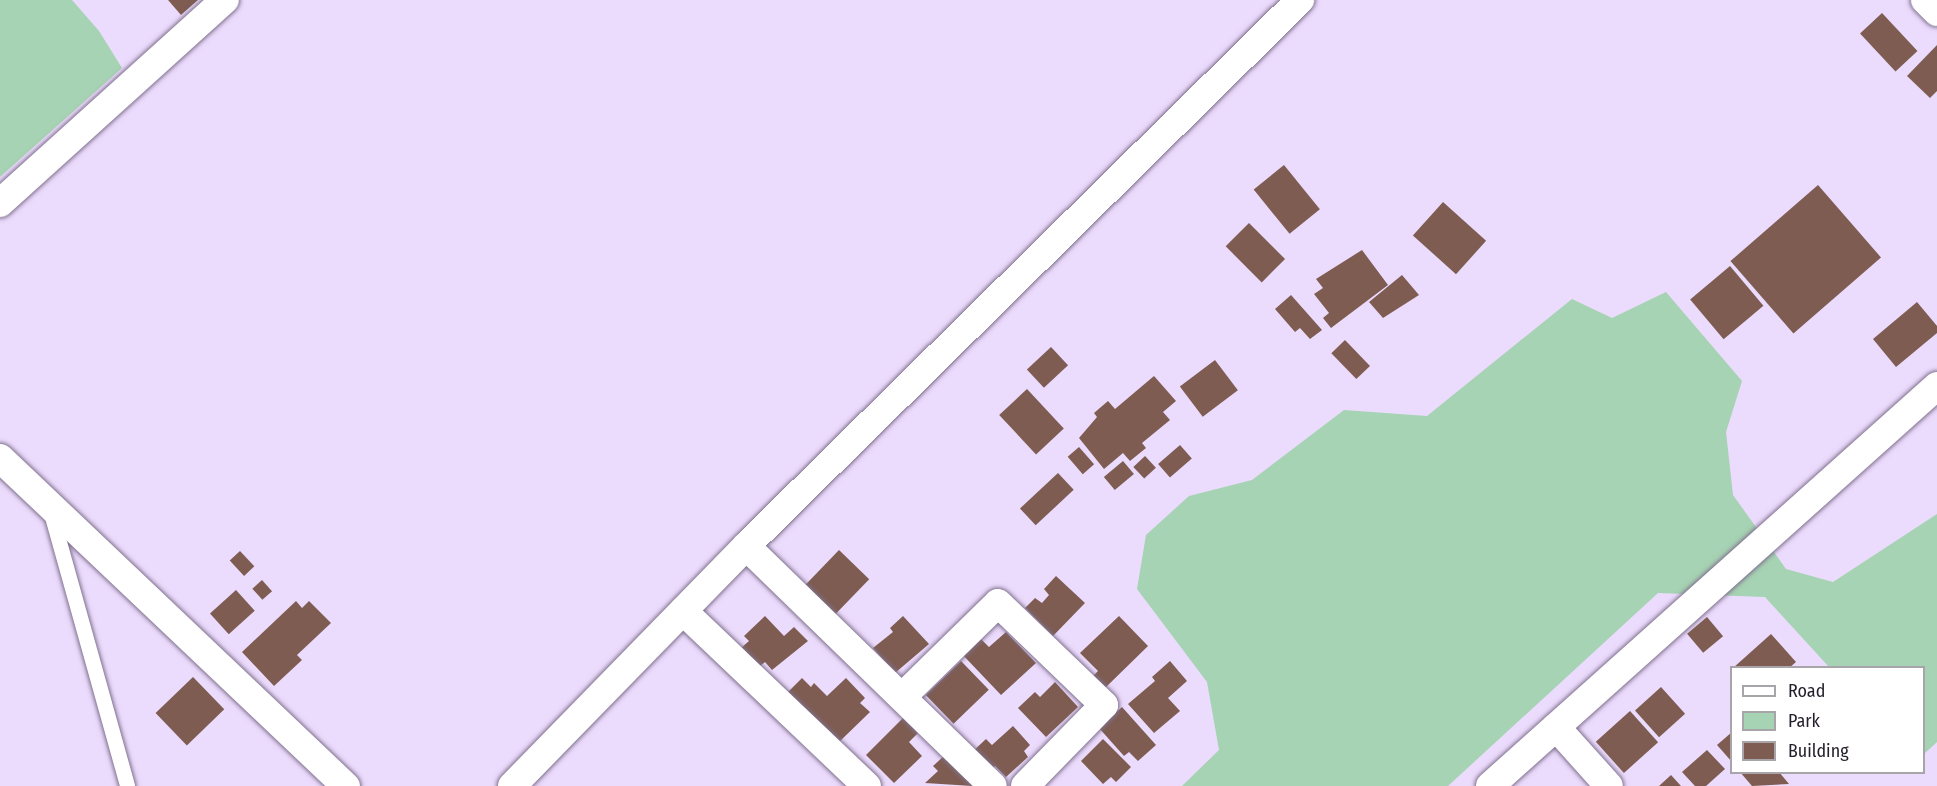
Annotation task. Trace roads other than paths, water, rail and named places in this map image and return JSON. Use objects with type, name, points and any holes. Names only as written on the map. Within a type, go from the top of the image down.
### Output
[{"type":"street","points":[[0,203],[225,0]]},
{"type":"street","points":[[512,786],[746,546],[1300,0]]},
{"type":"street","points":[[1926,0],[1937,12]]},
{"type":"street","points":[[1490,786],[1937,386]]},
{"type":"street","points":[[0,458],[48,501],[346,786]]},
{"type":"street","points":[[746,546],[993,786]]},
{"type":"street","points":[[902,697],[999,603],[1104,705],[1025,786]]},
{"type":"street","points":[[683,611],[867,786]]},
{"type":"street","points":[[1556,727],[1609,786]]},
{"type":"lane","points":[[48,501],[127,786]]}]
